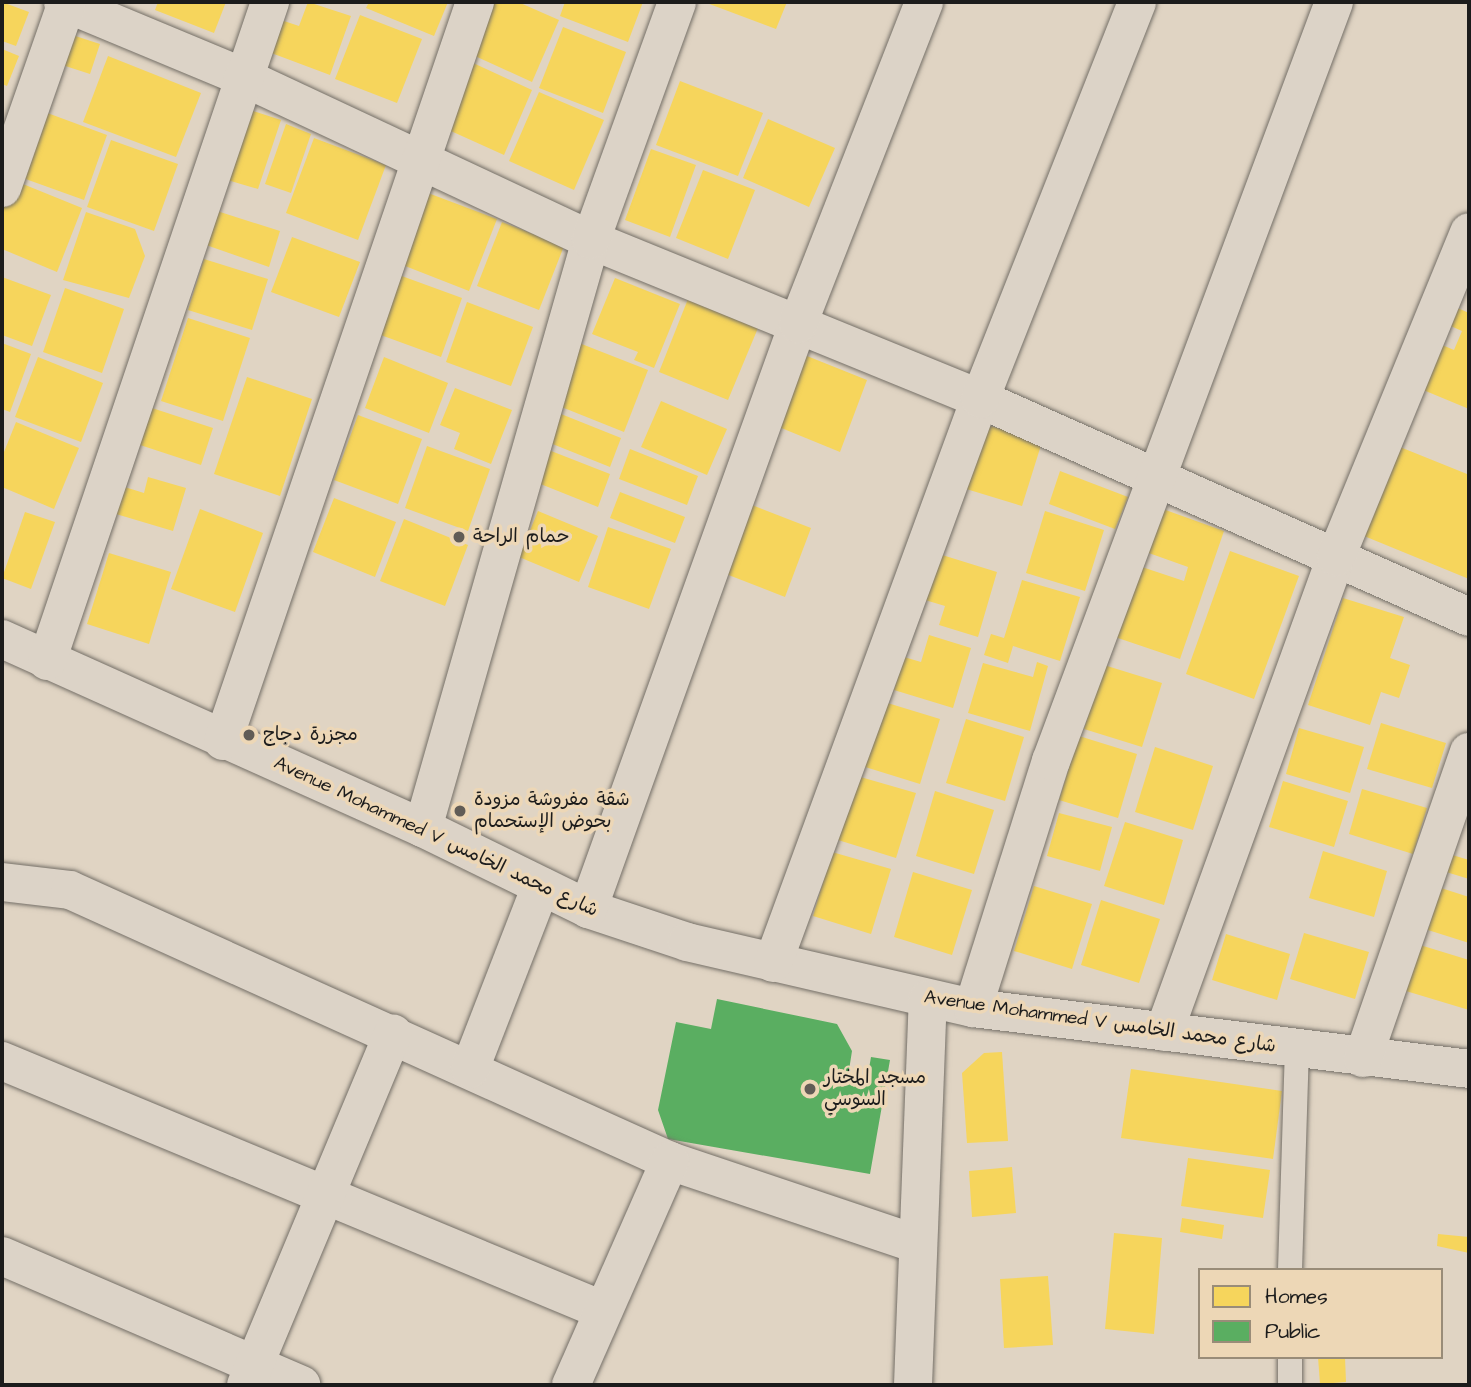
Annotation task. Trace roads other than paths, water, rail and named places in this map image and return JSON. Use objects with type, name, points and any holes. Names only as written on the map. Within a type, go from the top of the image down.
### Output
[{"type":"street","points":[[2,188],[66,2],[243,77],[591,240],[980,399],[1469,617]]},
{"type":"street","points":[[47,661],[270,2]]},
{"type":"street","points":[[223,741],[475,2]]},
{"type":"street","points":[[423,828],[591,240],[677,2]]},
{"type":"street","points":[[587,909],[798,324],[924,2]]},
{"type":"street","points":[[774,963],[980,399],[1137,2]]},
{"type":"street","points":[[973,1008],[1051,761],[1335,2]]},
{"type":"street","points":[[1164,1032],[1336,557],[1469,232]]},
{"type":"street","name":"Avenue Mohammed V شارع محمد الخامس","points":[[2,639],[223,741],[423,828],[587,909],[774,963],[973,1008],[1297,1051],[1469,1069]]},
{"type":"street","points":[[1363,1058],[1469,752]]},
{"type":"street","points":[[2,881],[71,890],[393,1033],[670,1161],[916,1244]]},
{"type":"street","points":[[470,1069],[541,886]]},
{"type":"street","points":[[913,1385],[916,1244],[928,999]]},
{"type":"street","points":[[250,1375],[329,1197],[393,1033]]},
{"type":"street","points":[[2,1061],[603,1310]]},
{"type":"street","points":[[571,1385],[670,1161]]},
{"type":"street","points":[[2,1256],[250,1375],[301,1385]]},
{"type":"lane","points":[[1290,1268],[1297,1051]]},
{"type":"lane","points":[[1290,1359],[1290,1385]]},
{"type":"place","name":"حمام الراحة","points":[[459,537]]},
{"type":"place","name":"مجزرة دجاج","points":[[249,735]]},
{"type":"place","name":"شقة مفروشة مزودة بحوض الإستحمام","points":[[460,811]]},
{"type":"place","name":"مسجد المختار السوسي","points":[[810,1089]]}]
